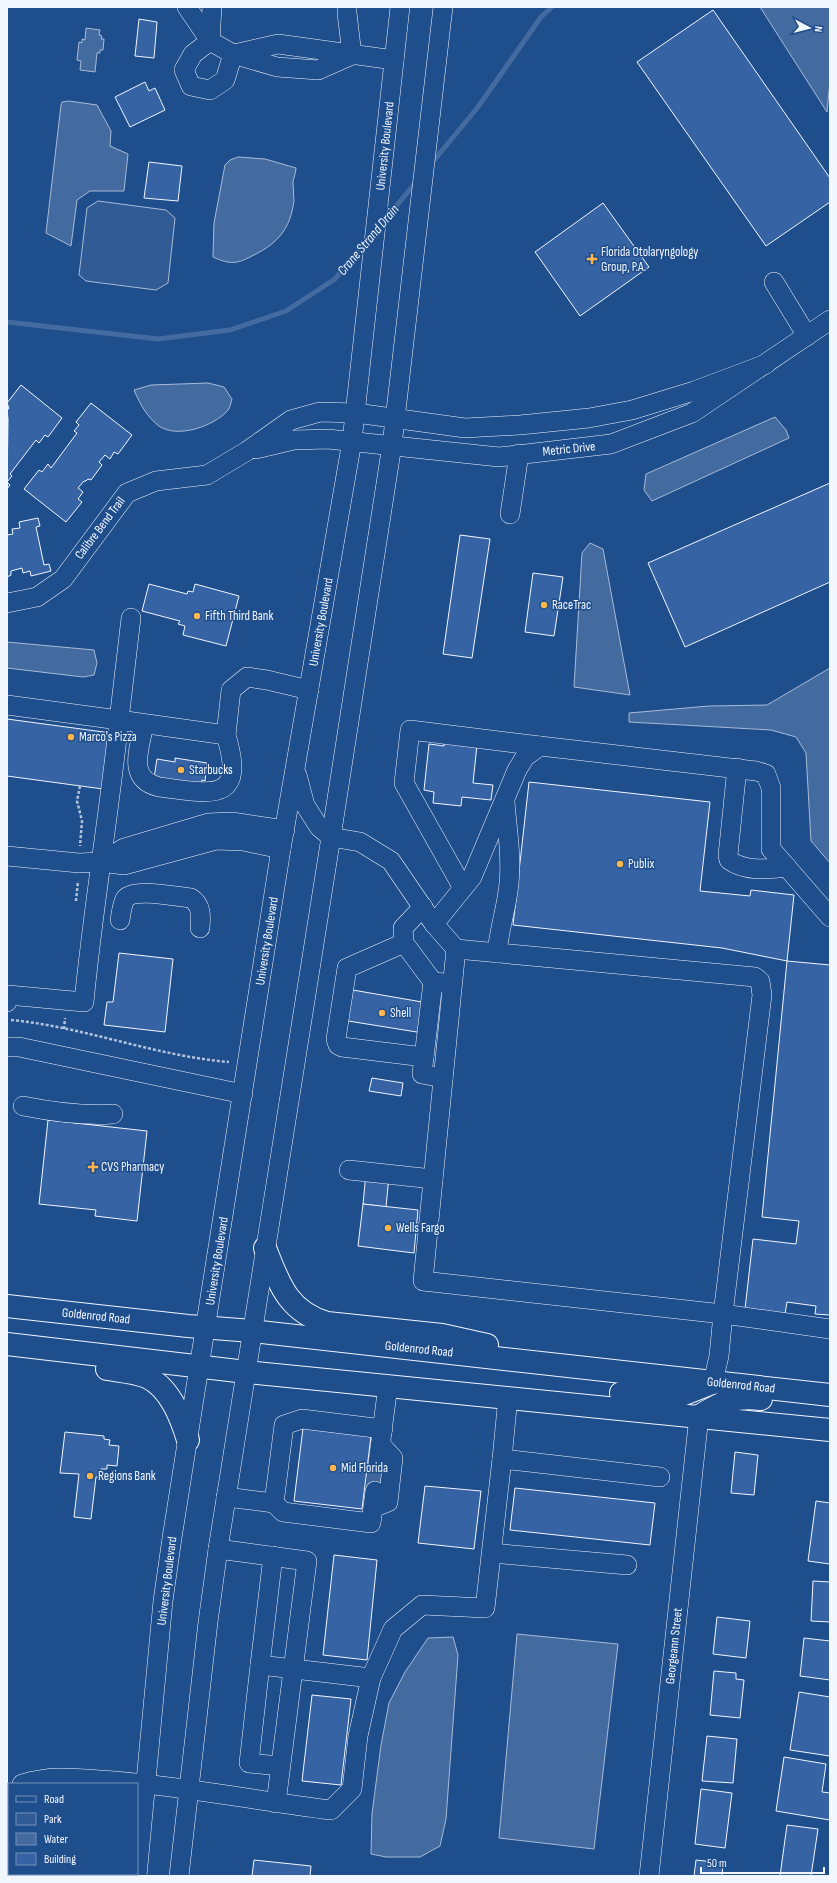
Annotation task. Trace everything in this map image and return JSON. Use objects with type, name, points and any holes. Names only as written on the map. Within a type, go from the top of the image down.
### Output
[{"type":"main road","points":[[265,1248],[279,1284],[292,1304],[312,1318],[327,1323],[442,1335],[579,1367]]},
{"type":"main road","name":"Goldenrod Road","points":[[7,1306],[830,1394]]},
{"type":"main road","points":[[7,1345],[200,1365],[246,1372],[830,1430]]},
{"type":"main road","points":[[7,1345],[43,1360],[147,1377],[159,1385],[180,1414],[188,1440]]},
{"type":"main road","points":[[515,1398],[554,1389],[569,1388],[646,1395],[679,1396],[698,1390],[713,1382]]},
{"type":"main road","points":[[699,1416],[722,1402],[739,1398],[830,1407]]},
{"type":"street","points":[[187,7],[210,42],[233,54],[278,44],[394,60]]},
{"type":"street","points":[[210,42],[212,7]]},
{"type":"street","points":[[347,7],[352,55]]},
{"type":"street","name":"University Boulevard","points":[[138,1867],[147,1784],[163,1601],[285,830],[356,413],[400,7]]},
{"type":"street","points":[[179,1876],[188,1789],[218,1549],[392,445],[443,7]]},
{"type":"street","points":[[210,42],[193,54],[184,70],[191,86],[210,90],[225,80],[233,54]]},
{"type":"street","points":[[774,282],[807,336]]},
{"type":"street","name":"Metric Drive","points":[[352,441],[499,457],[611,444],[692,412],[830,320]]},
{"type":"street","name":"Metric Drive","points":[[356,413],[465,428],[520,425],[632,410],[694,390],[766,364]]},
{"type":"street","name":"Calibre Bend Trail","points":[[7,603],[37,597],[63,579],[127,493],[156,481],[207,475],[247,452],[291,420],[320,412],[356,413]]},
{"type":"street","points":[[603,415],[611,444]]},
{"type":"street","name":"Calibre Bend Trail","points":[[247,452],[294,440],[328,439],[352,441]]},
{"type":"street","points":[[510,514],[519,454]]},
{"type":"street","points":[[7,1002],[8,995],[84,1002],[94,907],[108,815],[131,618]]},
{"type":"street","points":[[144,724],[137,768],[142,778],[152,785],[159,787],[208,793],[222,788],[230,778],[233,767],[226,735],[231,690],[247,677],[309,690]]},
{"type":"street","points":[[7,705],[226,735]]},
{"type":"street","points":[[463,888],[404,782],[410,730],[737,768],[766,774],[771,788],[770,849],[830,917]]},
{"type":"street","points":[[434,924],[472,877],[517,770],[525,758],[540,746]]},
{"type":"street","points":[[737,768],[728,855],[729,860],[735,865],[746,868],[787,867]]},
{"type":"street","points":[[295,770],[305,805],[319,827],[331,837],[360,842],[391,861],[434,924],[456,949],[755,977],[760,981],[762,987],[762,1002],[719,1356],[713,1382]]},
{"type":"street","points":[[497,953],[499,934],[509,883],[510,859],[505,799]]},
{"type":"street","points":[[101,862],[124,848],[208,823],[232,822],[285,830]]},
{"type":"street","points":[[7,856],[79,863],[101,862],[124,865],[216,840],[243,841],[282,849]]},
{"type":"street","points":[[120,920],[124,900],[134,893],[191,898],[195,901],[200,910],[200,928]]},
{"type":"street","points":[[423,907],[403,928],[404,943],[433,982],[422,1074],[443,1078]]},
{"type":"street","points":[[404,943],[347,968],[336,1039],[338,1044],[342,1047],[424,1057]]},
{"type":"street","points":[[456,949],[423,1281],[723,1314],[830,1329]]},
{"type":"street","points":[[433,982],[452,984]]},
{"type":"street","points":[[7,1047],[18,1047],[243,1094]]},
{"type":"street","points":[[23,1106],[42,1110],[94,1116],[113,1114]]},
{"type":"street","points":[[349,1170],[433,1179]]},
{"type":"street","points":[[381,1446],[388,1385]]},
{"type":"street","points":[[138,1783],[188,1789],[331,1810],[352,1789],[358,1736],[372,1678],[394,1629],[422,1605],[485,1608],[502,1459],[515,1398]]},
{"type":"street","name":"Georgeann Street","points":[[649,1876],[699,1416]]},
{"type":"street","points":[[226,1497],[274,1503],[283,1512],[373,1507],[388,1502],[393,1458],[381,1446],[302,1419],[284,1425],[274,1503]]},
{"type":"street","points":[[502,1459],[660,1477]]},
{"type":"street","points":[[218,1549],[306,1561],[276,1803]]},
{"type":"street","points":[[492,1552],[627,1565]]},
{"type":"street","points":[[273,1556],[249,1763],[280,1766]]},
{"type":"street","points":[[260,1665],[372,1678]]},
{"type":"street","points":[[25,1783],[38,1779],[55,1777],[134,1783]]},
{"type":"path","points":[[76,905],[82,821],[78,801],[80,786]]},
{"type":"path","points":[[64,1029],[67,1001]]},
{"type":"path","points":[[7,1020],[64,1029],[198,1059],[232,1062]]},
{"type":"green space","points":[[98,201],[166,210],[175,218],[168,283],[156,290],[86,281],[79,275],[87,208]]},
{"type":"water","points":[[760,7],[830,7],[830,81],[827,112]]},
{"type":"water","points":[[86,28],[100,30],[99,35],[102,36],[101,39],[104,39],[103,50],[100,50],[100,53],[97,53],[95,72],[80,70],[81,61],[77,60],[79,42],[82,43],[82,39],[85,40]]},
{"type":"water","points":[[69,101],[97,105],[111,131],[110,146],[128,154],[124,191],[90,191],[77,200],[71,246],[46,233],[61,105],[62,102]]},
{"type":"water","points":[[238,157],[265,159],[296,168],[293,179],[294,201],[286,227],[276,240],[248,258],[238,262],[229,262],[213,257],[214,223],[225,165],[230,160]]},
{"type":"water","points":[[208,383],[224,387],[232,399],[229,408],[222,416],[205,426],[185,431],[167,430],[159,426],[144,410],[134,390],[151,385]]},
{"type":"water","points":[[775,417],[786,430],[789,438],[652,501],[644,490],[646,474]]},
{"type":"water","points":[[590,543],[603,549],[630,695],[574,687],[582,553]]},
{"type":"water","points":[[7,642],[94,650],[97,663],[94,675],[83,677],[7,668]]},
{"type":"water","points":[[830,668],[830,863],[811,841],[806,753],[796,737],[771,730],[629,722],[629,713],[709,706],[767,705]]},
{"type":"water","points":[[517,1634],[618,1644],[594,1849],[499,1838]]},
{"type":"water","points":[[453,1637],[458,1655],[446,1819],[440,1846],[420,1857],[386,1857],[371,1854],[372,1814],[381,1745],[389,1703],[405,1672],[428,1638]]},
{"type":"water","points":[[7,1820],[8,1875],[91,1876],[7,1876]]},
{"type":"building","points":[[713,10],[830,178],[830,202],[766,246],[637,62]]},
{"type":"building","points":[[139,19],[157,22],[154,58],[135,56]]},
{"type":"building","points":[[145,82],[149,91],[155,88],[165,110],[130,127],[115,97]]},
{"type":"building","points":[[149,162],[182,166],[178,201],[144,198]]},
{"type":"building","name":"Florida Otolaryngology Group, P.A.","points":[[603,203],[649,267],[580,316],[535,252]]},
{"type":"building","points":[[21,385],[62,418],[48,437],[45,435],[39,443],[36,440],[10,474],[12,476],[7,482],[7,411],[9,408],[7,403]]},
{"type":"building","points":[[91,403],[132,435],[118,454],[114,452],[110,459],[105,455],[99,462],[102,465],[91,480],[88,479],[84,481],[78,488],[83,492],[78,499],[82,502],[66,522],[24,489],[39,470],[42,472],[48,464],[51,468],[77,433],[74,431],[79,425],[76,422]]},
{"type":"building","points":[[7,482],[10,485],[7,489]]},
{"type":"building","points":[[830,483],[830,582],[685,647],[648,563]]},
{"type":"building","points":[[38,518],[40,526],[36,527],[44,565],[49,564],[51,571],[31,576],[30,571],[23,573],[22,568],[11,571],[11,575],[7,577],[7,535],[13,534],[12,529],[20,528],[19,522]]},
{"type":"building","points":[[460,535],[490,539],[472,658],[443,654]]},
{"type":"building","name":"RaceTrac","points":[[533,573],[563,577],[554,636],[525,632]]},
{"type":"building","name":"Fifth Third Bank","points":[[149,584],[187,594],[188,591],[193,592],[195,584],[239,596],[226,646],[183,635],[185,626],[178,624],[180,621],[142,611]]},
{"type":"building","points":[[7,719],[111,733],[103,789],[7,776]]},
{"type":"building","points":[[444,741],[477,745],[473,783],[493,785],[491,800],[462,797],[461,806],[433,803],[434,792],[424,790],[429,744],[444,746]]},
{"type":"building","name":"Starbucks","points":[[175,758],[207,763],[205,781],[202,780],[201,787],[154,778],[157,759],[175,762]]},
{"type":"building","points":[[529,782],[710,802],[700,891],[750,896],[751,890],[794,895],[787,961],[722,948],[513,925]]},
{"type":"building","points":[[119,953],[173,959],[165,1032],[104,1025],[107,1002],[113,1002]]},
{"type":"building","points":[[787,961],[830,965],[830,1315],[815,1314],[816,1306],[787,1302],[785,1314],[745,1309],[753,1239],[796,1244],[799,1221],[762,1217]]},
{"type":"building","points":[[347,989],[428,1003],[423,1033],[342,1020]]},
{"type":"building","points":[[372,1078],[403,1083],[401,1096],[369,1091]]},
{"type":"building","name":"CVS Pharmacy","points":[[48,1120],[147,1131],[137,1221],[95,1216],[96,1210],[39,1204]]},
{"type":"building","points":[[367,1163],[390,1166],[386,1207],[363,1204]]},
{"type":"building","name":"Wells Fargo","points":[[363,1204],[418,1210],[414,1253],[358,1246]]},
{"type":"building","name":"Mid Florida","points":[[303,1428],[371,1436],[362,1509],[294,1501]]},
{"type":"building","name":"Regions Bank","points":[[65,1432],[104,1436],[104,1439],[110,1440],[109,1445],[119,1446],[117,1466],[107,1465],[107,1469],[101,1469],[100,1477],[96,1477],[91,1519],[74,1517],[79,1474],[60,1473]]},
{"type":"building","points":[[735,1452],[758,1455],[754,1495],[731,1493]]},
{"type":"building","points":[[425,1486],[481,1491],[474,1549],[418,1543]]},
{"type":"building","points":[[515,1488],[655,1503],[650,1545],[510,1530]]},
{"type":"building","points":[[816,1501],[830,1503],[830,1564],[808,1561]]},
{"type":"building","points":[[334,1555],[377,1560],[367,1660],[323,1655]]},
{"type":"building","points":[[813,1581],[830,1582],[830,1622],[811,1621]]},
{"type":"building","points":[[717,1617],[750,1621],[746,1658],[713,1654]]},
{"type":"building","points":[[804,1638],[830,1641],[830,1680],[800,1676]]},
{"type":"building","points":[[714,1671],[736,1673],[736,1679],[744,1680],[740,1718],[710,1715]]},
{"type":"building","points":[[799,1692],[830,1697],[830,1756],[790,1750]]},
{"type":"building","points":[[312,1695],[351,1699],[341,1785],[302,1781]]},
{"type":"building","points":[[707,1736],[737,1739],[733,1783],[702,1781]]},
{"type":"building","points":[[784,1757],[826,1764],[822,1792],[830,1793],[830,1820],[776,1811]]},
{"type":"building","points":[[701,1789],[732,1793],[725,1848],[695,1844]]},
{"type":"building","points":[[787,1825],[818,1829],[811,1876],[780,1876]]},
{"type":"building","points":[[254,1860],[311,1866],[310,1876],[252,1876]]},
{"type":"building","points":[[696,1860],[723,1863],[722,1876],[694,1876]]},
{"type":"waterway","name":"Crane Strand Drain","points":[[431,164],[478,107],[541,17],[552,7]]},
{"type":"waterway","name":"Crane Strand Drain","points":[[382,223],[417,181]]},
{"type":"waterway","name":"Crane Strand Drain","points":[[7,322],[158,339],[230,330],[286,311],[335,279],[368,239]]},
{"type":"tunnel","points":[[375,1491],[378,1463]]},
{"type":"place","name":"Florida Otolaryngology Group, P.A.","points":[[592,259]]},
{"type":"place","name":"RaceTrac","points":[[544,605]]},
{"type":"place","name":"Fifth Third Bank","points":[[197,616]]},
{"type":"place","name":"Marco's Pizza","points":[[71,737]]},
{"type":"place","name":"Starbucks","points":[[181,770]]},
{"type":"place","name":"Publix","points":[[620,864]]},
{"type":"place","name":"Shell","points":[[382,1013]]},
{"type":"place","name":"CVS Pharmacy","points":[[93,1167]]},
{"type":"place","name":"Wells Fargo","points":[[388,1228]]},
{"type":"place","name":"Mid Florida","points":[[333,1468]]},
{"type":"place","name":"Regions Bank","points":[[90,1476]]}]
